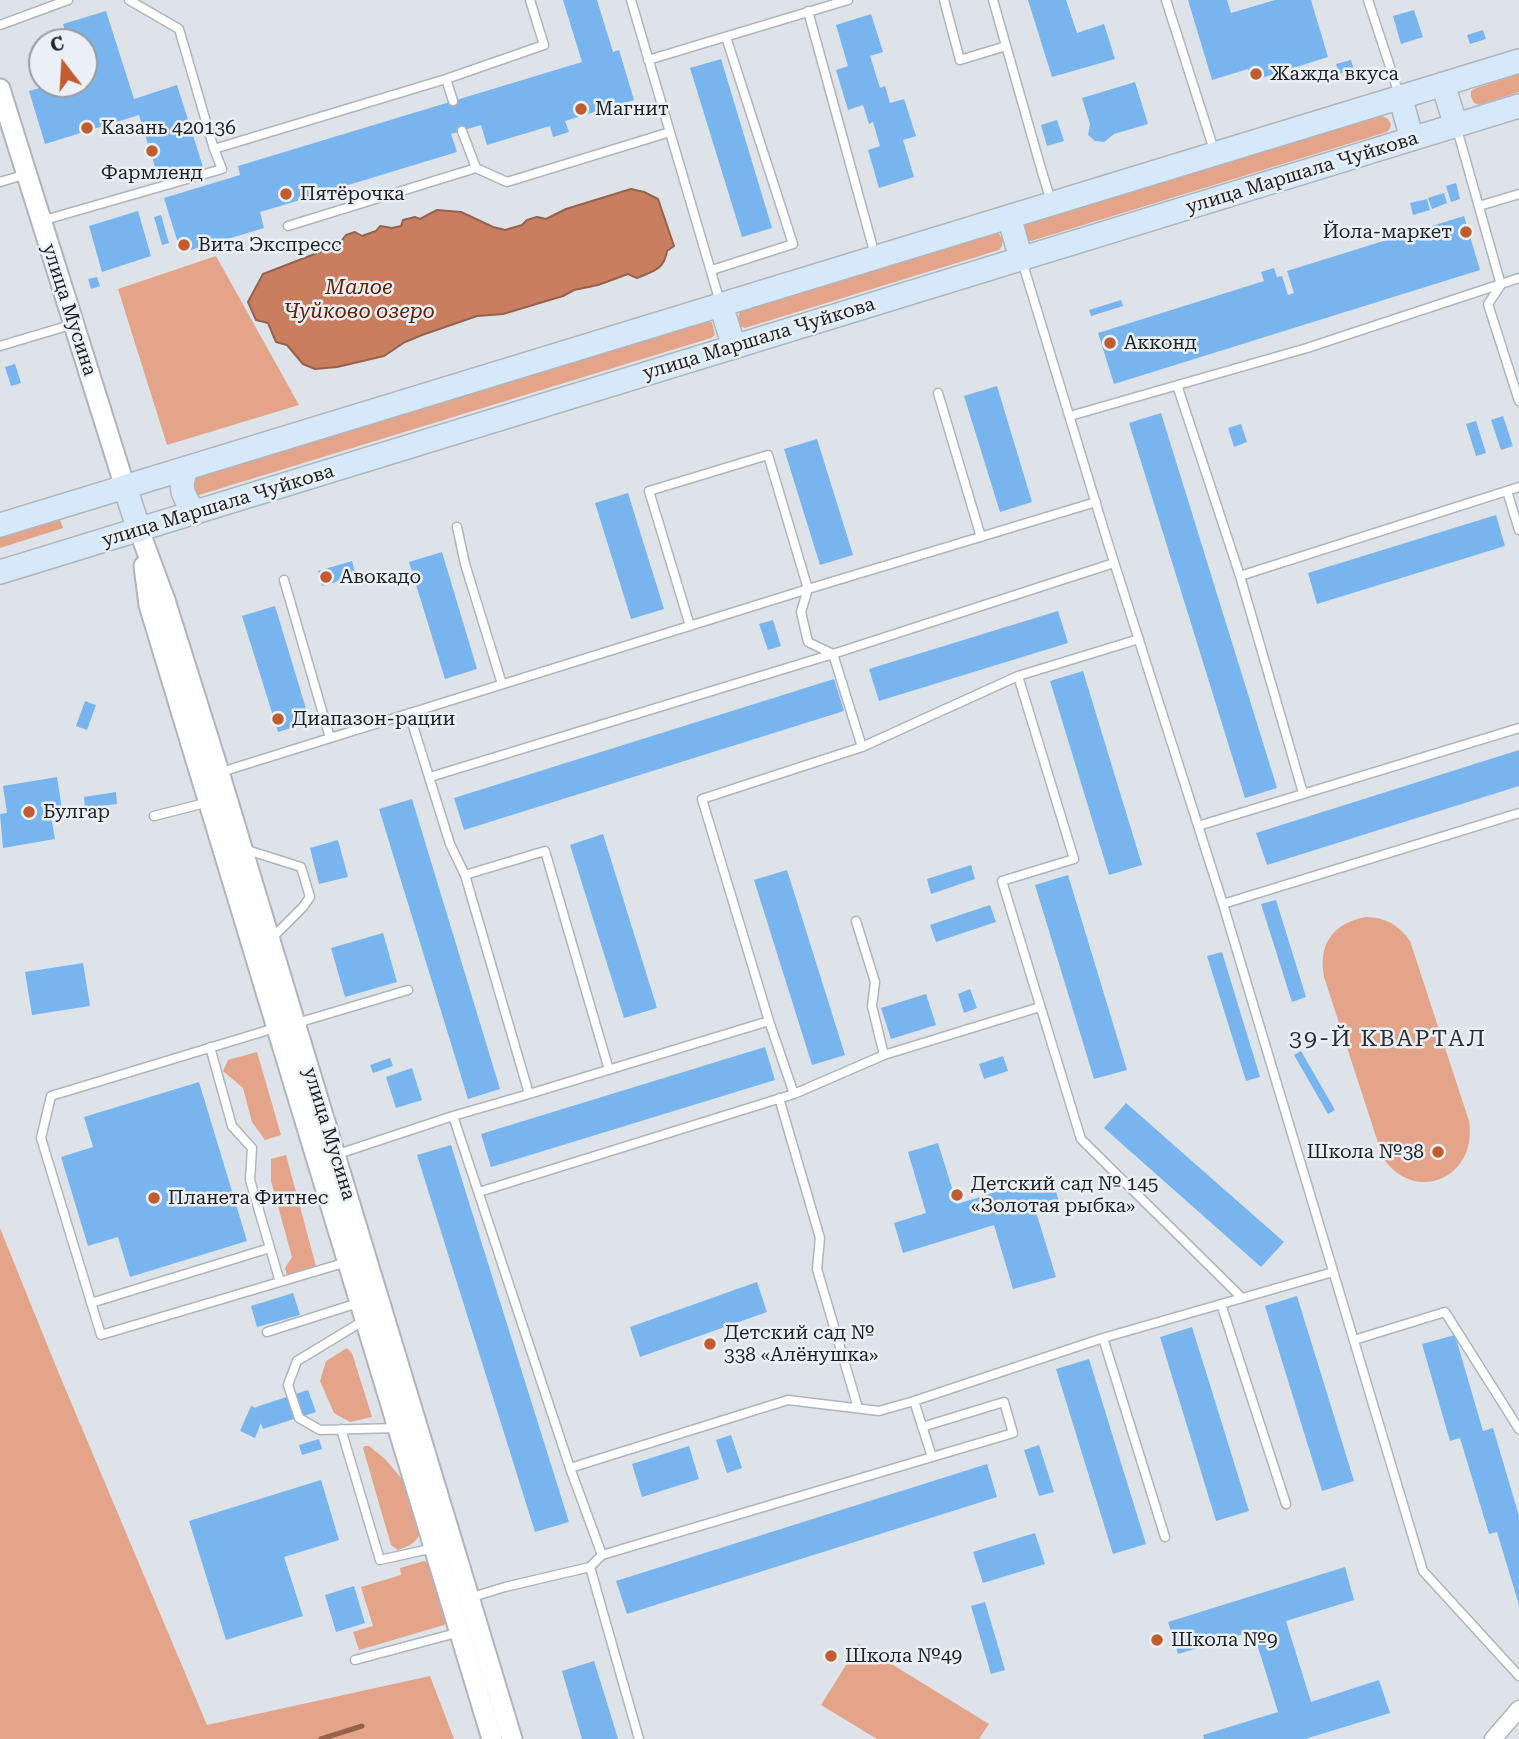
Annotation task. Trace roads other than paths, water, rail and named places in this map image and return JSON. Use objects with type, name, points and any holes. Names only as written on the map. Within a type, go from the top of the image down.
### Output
[{"type":"main road","points":[[0,525],[1519,61]]},
{"type":"main road","points":[[1443,84],[1456,126]]},
{"type":"main road","points":[[1400,96],[1412,139]]},
{"type":"main road","name":"улица Маршала Чуйкова","points":[[0,572],[1519,106]]},
{"type":"main road","points":[[1009,217],[1021,258]]},
{"type":"main road","points":[[721,304],[734,347]]},
{"type":"main road","points":[[187,468],[182,489],[195,513]]},
{"type":"main road","name":"улица Мусина","points":[[125,487],[139,530]]},
{"type":"street","name":"улица Мусина","points":[[0,89],[125,487]]},
{"type":"street","name":"улица Мусина","points":[[139,530],[149,605],[210,775],[242,849],[270,940],[286,1025]]},
{"type":"street","name":"улица Мусина","points":[[210,775],[209,802],[286,1025],[512,1739]]},
{"type":"street","name":"улица Мусина","points":[[327,1158],[349,1262],[492,1739]]},
{"type":"street","points":[[1493,1739],[1519,1709]]},
{"type":"lane","points":[[0,25],[68,0]]},
{"type":"lane","points":[[41,221],[222,169],[179,29],[129,0]]},
{"type":"lane","points":[[214,149],[446,79],[544,45],[530,0]]},
{"type":"lane","points":[[631,0],[721,304]]},
{"type":"lane","points":[[649,60],[848,0]]},
{"type":"lane","points":[[944,0],[960,60],[1006,46]]},
{"type":"lane","points":[[993,0],[1052,203]]},
{"type":"lane","points":[[1166,0],[1215,153]]},
{"type":"lane","points":[[1368,0],[1400,96]]},
{"type":"lane","points":[[808,11],[875,258]]},
{"type":"lane","points":[[712,270],[793,244],[726,37]]},
{"type":"lane","points":[[446,79],[453,101]]},
{"type":"lane","points":[[1456,126],[1501,285],[1488,304],[1519,401]]},
{"type":"lane","points":[[462,131],[476,168]]},
{"type":"lane","points":[[288,226],[476,168],[507,182],[670,132]]},
{"type":"lane","points":[[0,183],[27,174]]},
{"type":"lane","points":[[1479,206],[1519,194]]},
{"type":"lane","points":[[1021,258],[1114,563],[1223,904],[1423,1571],[1519,1676]]},
{"type":"lane","points":[[1070,416],[1307,348],[1519,278]]},
{"type":"lane","points":[[0,346],[74,324]]},
{"type":"lane","points":[[1178,384],[1240,576],[1303,793]]},
{"type":"lane","points":[[938,393],[981,537]]},
{"type":"lane","points":[[690,626],[649,491],[768,455],[808,589],[801,612],[808,642],[833,654],[862,747]]},
{"type":"lane","points":[[1240,576],[1519,487]]},
{"type":"lane","points":[[1507,491],[1519,530]]},
{"type":"lane","points":[[210,775],[1096,502]]},
{"type":"lane","points":[[457,527],[465,564],[502,684]]},
{"type":"lane","points":[[430,777],[833,654],[1114,563]]},
{"type":"lane","points":[[284,580],[330,738]]},
{"type":"lane","points":[[794,1094],[769,1021],[702,799],[862,747],[1018,676],[1139,639]]},
{"type":"lane","points":[[1018,676],[1074,859],[1002,881],[1081,1139],[1242,1298]]},
{"type":"lane","points":[[409,713],[450,844],[466,875],[529,1094]]},
{"type":"lane","points":[[1198,826],[1519,728]]},
{"type":"lane","points":[[154,816],[209,802]]},
{"type":"lane","points":[[1223,904],[1519,813]]},
{"type":"lane","points":[[242,849],[301,867],[310,897],[270,940]]},
{"type":"lane","points":[[466,875],[545,851],[609,1070]]},
{"type":"lane","points":[[856,920],[875,982],[872,1006],[884,1055]]},
{"type":"lane","points":[[349,1262],[101,1335],[41,1138],[51,1096],[408,990]]},
{"type":"lane","points":[[479,1192],[794,1094],[884,1055],[1040,1007]]},
{"type":"lane","points":[[327,1158],[453,1116],[769,1021]]},
{"type":"lane","points":[[210,1047],[232,1126],[252,1148],[250,1180],[280,1282]]},
{"type":"lane","points":[[779,1098],[820,1238],[817,1269],[858,1408]]},
{"type":"lane","points":[[453,1116],[570,1468],[602,1555]]},
{"type":"lane","points":[[91,1303],[270,1248]]},
{"type":"lane","points":[[570,1468],[788,1400],[879,1411],[1102,1338],[1333,1272]]},
{"type":"lane","points":[[1221,1304],[1286,1504]]},
{"type":"lane","points":[[267,1332],[363,1311]]},
{"type":"lane","points":[[363,1311],[297,1361],[288,1385],[299,1418],[320,1430],[399,1428]]},
{"type":"lane","points":[[1354,1339],[1445,1312],[1519,1429]]},
{"type":"lane","points":[[1102,1338],[1165,1537]]},
{"type":"lane","points":[[914,1401],[932,1457]]},
{"type":"lane","points":[[469,1598],[590,1567],[602,1555],[1013,1433],[1004,1402],[922,1427]]},
{"type":"lane","points":[[341,1429],[380,1560],[435,1548]]},
{"type":"lane","points":[[590,1567],[639,1739]]},
{"type":"lane","points":[[355,1660],[460,1632]]},
{"type":"water","name":"Малое Чуйково озеро","points":[[631,189],[658,199],[674,246],[667,251],[657,269],[637,278],[628,274],[503,314],[477,316],[405,342],[384,356],[337,367],[315,369],[303,364],[287,345],[276,342],[268,323],[256,320],[248,302],[263,274],[338,245],[346,235],[355,232],[362,236],[376,231],[380,226],[401,226],[403,220],[415,217],[420,219],[437,210],[461,212],[505,230],[522,225],[527,220],[537,217],[546,219],[566,209]]},
{"type":"waterway","points":[[321,1739],[362,1726]]},
{"type":"place","name":"Жажда вкуса","points":[[1256,74]]},
{"type":"place","name":"Магнит","points":[[581,109]]},
{"type":"place","name":"Казань 420136","points":[[87,128]]},
{"type":"place","name":"Фармленд","points":[[152,151]]},
{"type":"place","name":"Пятёрочка","points":[[286,194]]},
{"type":"place","name":"Йола-маркет","points":[[1466,232]]},
{"type":"place","name":"Вита Экспресс","points":[[184,245]]},
{"type":"place","name":"Акконд","points":[[1110,343]]},
{"type":"place","name":"Авокадо","points":[[326,577]]},
{"type":"place","name":"Диапазон-рации","points":[[278,719]]},
{"type":"place","name":"Булгар","points":[[29,812]]},
{"type":"place","name":"Школа №38","points":[[1438,1152]]},
{"type":"place","name":"Детский сад № 145 «Золотая рыбка»","points":[[957,1195]]},
{"type":"place","name":"Планета Фитнес","points":[[154,1198]]},
{"type":"place","name":"Детский сад № 338 «Алёнушка»","points":[[710,1344]]},
{"type":"place","name":"Школа №9","points":[[1157,1640]]},
{"type":"place","name":"Школа №49","points":[[831,1656]]},
{"type":"district","name":"39-Й КВАРТАЛ","points":[[1388,1039]]}]
